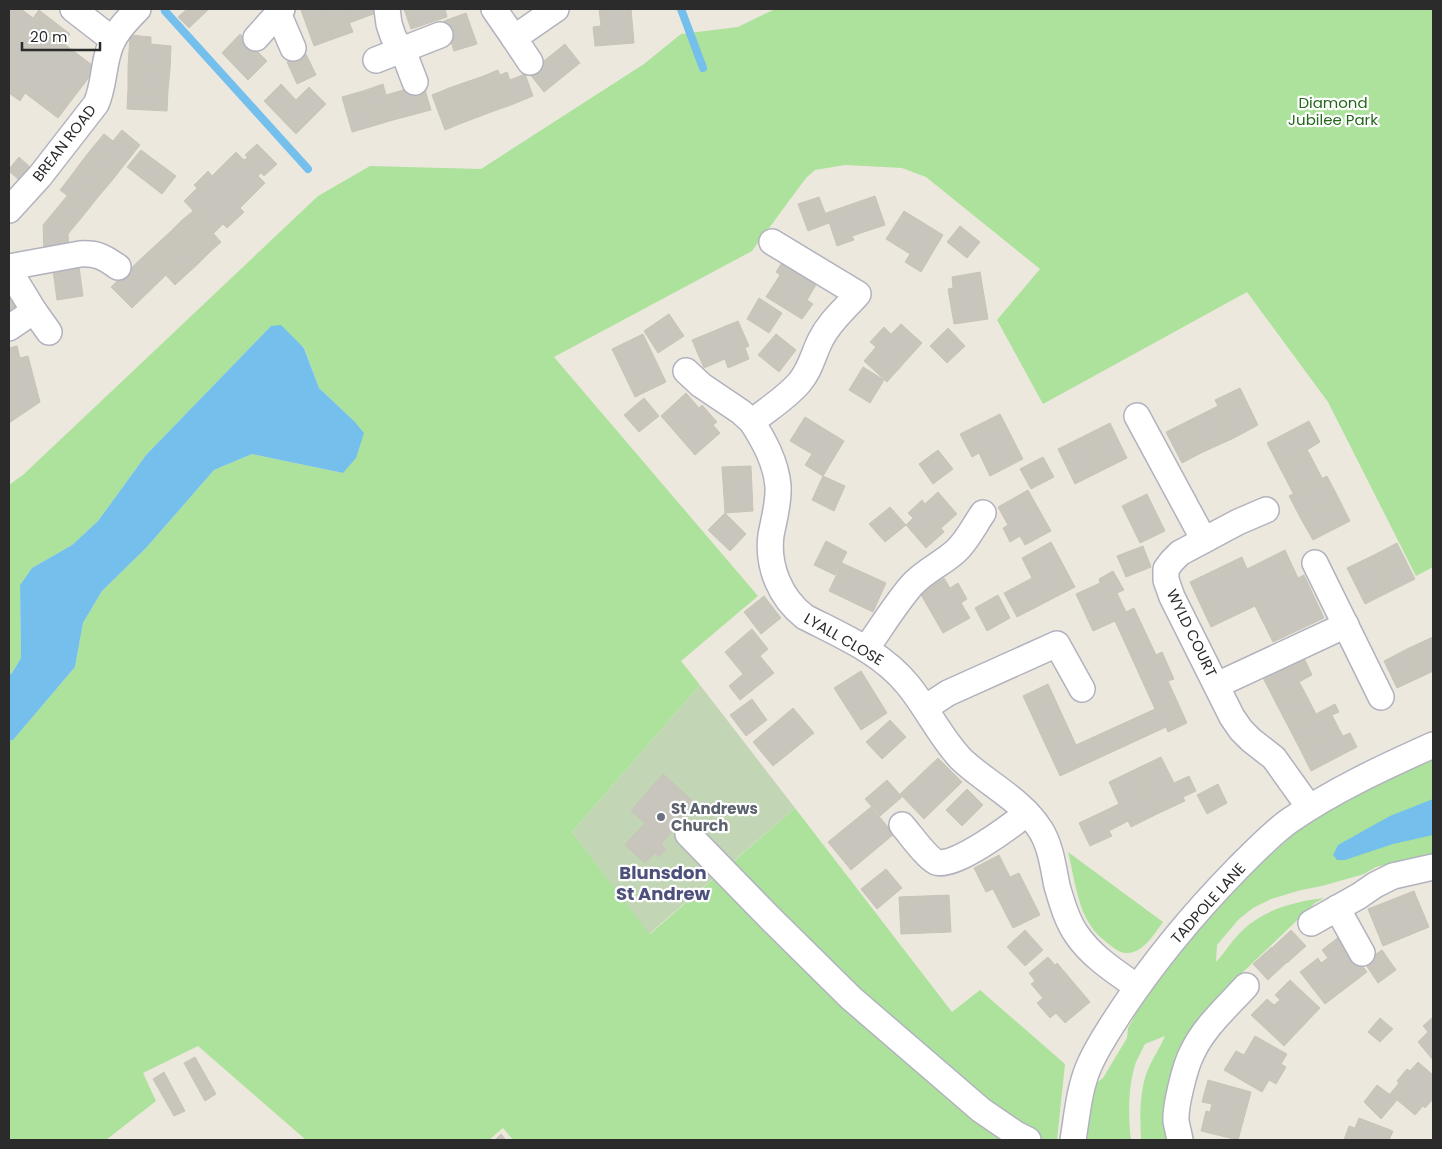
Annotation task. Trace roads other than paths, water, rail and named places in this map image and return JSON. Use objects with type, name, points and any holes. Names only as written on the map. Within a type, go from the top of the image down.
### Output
[{"type":"street","points":[[74,9],[113,40]]},
{"type":"street","name":"BREAN ROAD","points":[[9,210],[40,176],[96,104],[113,40],[126,21],[138,9]]},
{"type":"street","points":[[387,9],[393,36],[408,64]]},
{"type":"street","points":[[494,9],[530,62]]},
{"type":"street","points":[[514,38],[556,9]]},
{"type":"street","points":[[267,19],[294,48]]},
{"type":"street","points":[[376,60],[408,64],[440,35]]},
{"type":"street","points":[[752,422],[799,384],[810,367],[826,330],[858,294],[772,242]]},
{"type":"street","points":[[49,332],[34,311],[9,268],[80,254],[101,256],[118,267]]},
{"type":"street","points":[[9,328],[34,311]]},
{"type":"street","name":"LYALL CLOSE","points":[[686,371],[700,385],[752,422],[766,447],[776,474],[778,501],[770,549],[773,571],[790,602],[805,617],[876,655],[899,675],[925,708],[951,748],[961,759],[1027,813],[1046,839],[1062,902],[1077,935],[1097,956],[1137,987]]},
{"type":"street","points":[[1137,416],[1204,540]]},
{"type":"street","name":"WYLD COURT","points":[[1266,510],[1180,553],[1166,569],[1166,580],[1172,597],[1232,717],[1251,740],[1274,758],[1309,807]]},
{"type":"street","points":[[866,649],[911,586],[923,574],[957,551],[965,542],[983,513]]},
{"type":"street","points":[[1315,563],[1380,697]]},
{"type":"street","name":"WYLD COURT","points":[[1217,685],[1346,625]]},
{"type":"street","points":[[925,708],[948,693],[1057,644],[1082,689]]},
{"type":"street","name":"TADPOLE LANE","points":[[1073,1140],[1078,1101],[1088,1067],[1105,1035],[1137,987],[1174,939],[1210,897],[1286,823],[1309,807],[1334,792],[1433,745]]},
{"type":"street","points":[[902,825],[929,856],[937,862],[946,863],[960,858],[977,848],[1027,813]]},
{"type":"street","points":[[688,834],[851,998],[981,1110],[1028,1140]]},
{"type":"street","points":[[1311,923],[1393,876],[1433,867],[1433,878]]},
{"type":"street","points":[[1337,908],[1362,953]]},
{"type":"street","points":[[1178,1130],[1182,1085],[1192,1053],[1218,1016],[1246,986]]},
{"type":"water","points":[[281,325],[304,348],[319,388],[364,433],[356,458],[343,473],[252,454],[214,470],[146,548],[102,591],[83,623],[75,667],[13,740],[9,741],[9,675],[21,658],[20,585],[32,568],[72,545],[98,521],[146,455],[271,326]]},
{"type":"water","points":[[1433,799],[1433,835],[1393,844],[1345,860],[1337,860],[1333,855],[1338,845],[1390,816]]},
{"type":"waterway","points":[[681,9],[703,68]]},
{"type":"waterway","points":[[165,11],[308,169]]},
{"type":"place","name":"St Andrews Church","points":[[661,817]]},
{"type":"district","name":"Blunsdon St Andrew","points":[[663,882]]},
{"type":"park label","name":"Diamond Jubilee Park","points":[[1333,110]]}]
